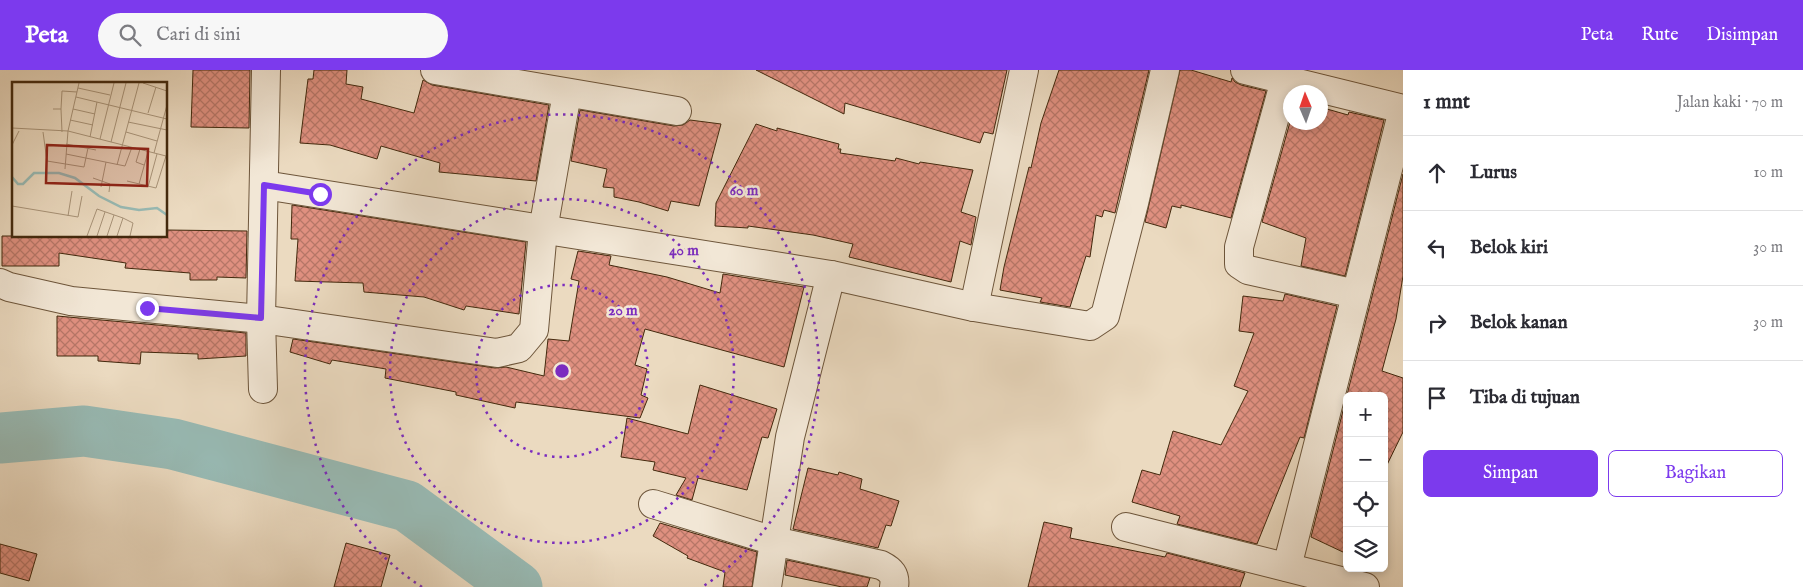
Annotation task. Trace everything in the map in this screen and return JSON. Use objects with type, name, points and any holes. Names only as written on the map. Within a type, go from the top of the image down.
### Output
[{"type":"street","points":[[263,389],[261,318],[266,70]]},
{"type":"street","points":[[435,70],[676,111]]},
{"type":"street","points":[[974,307],[1024,70]]},
{"type":"street","points":[[264,185],[831,275],[974,307],[1090,326],[1104,316],[1165,70]]},
{"type":"street","points":[[1245,70],[1403,110],[1287,567]]},
{"type":"street","points":[[1286,80],[1239,247],[1239,264],[1248,270],[1356,294]]},
{"type":"street","points":[[0,283],[9,287],[71,301],[261,318],[497,352],[519,348],[534,330],[543,230],[567,93]]},
{"type":"street","points":[[767,587],[790,437],[831,275]]},
{"type":"street","points":[[653,504],[774,541],[881,565],[890,569],[894,575],[894,587]]},
{"type":"street","points":[[1126,527],[1365,587]]},
{"type":"building","points":[[193,70],[250,70],[249,128],[191,127]]},
{"type":"building","points":[[314,70],[347,70],[346,84],[363,87],[361,99],[414,113],[423,80],[432,85],[549,105],[536,181],[439,172],[440,163],[381,146],[377,159],[330,145],[300,143],[308,79],[313,79]]},
{"type":"building","points":[[756,70],[1007,70],[993,134],[984,132],[980,143],[845,103],[844,114]]},
{"type":"building","points":[[1059,70],[1149,70],[1115,213],[1104,210],[1102,217],[1096,215],[1090,257],[1086,256],[1070,307],[1040,302],[1042,298],[1000,290],[1029,167],[1031,168],[1041,123]]},
{"type":"building","points":[[1180,70],[1191,70],[1231,82],[1232,78],[1241,85],[1266,91],[1231,218],[1181,205],[1181,208],[1172,206],[1166,228],[1145,222]]},
{"type":"building","points":[[1328,109],[1348,115],[1349,112],[1384,120],[1345,276],[1301,266],[1306,238],[1262,222],[1288,130],[1328,130]]},
{"type":"building","points":[[580,110],[674,126],[683,125],[690,120],[721,124],[699,206],[671,201],[668,211],[614,197],[614,188],[603,187],[607,169],[571,161]]},
{"type":"building","points":[[756,124],[777,131],[777,128],[839,144],[838,149],[841,149],[840,153],[895,161],[896,158],[919,164],[920,162],[973,170],[961,212],[976,217],[971,245],[960,241],[951,282],[849,257],[853,244],[813,235],[748,226],[748,228],[715,226],[716,203]]},
{"type":"building","points":[[1403,174],[1403,276],[1396,319],[1382,371],[1403,378],[1403,432],[1388,463],[1388,392],[1348,392]]},
{"type":"building","points":[[292,205],[526,242],[519,314],[466,306],[464,310],[424,297],[364,292],[363,283],[295,281],[298,239],[291,239]]},
{"type":"building","points":[[168,230],[247,231],[246,278],[217,277],[217,280],[190,280],[190,273],[125,268],[126,263],[59,253],[59,266],[2,266],[2,236],[12,236],[12,238],[168,238]]},
{"type":"building","points":[[578,251],[611,256],[609,265],[667,277],[720,293],[723,274],[804,287],[784,367],[645,329],[635,365],[647,369],[641,395],[648,398],[640,418],[516,402],[515,408],[456,395],[456,392],[385,378],[386,369],[332,360],[330,364],[290,352],[293,339],[495,368],[506,367],[544,376],[548,339],[569,341],[579,281],[571,279]]},
{"type":"building","points":[[1285,294],[1337,306],[1304,438],[1300,437],[1257,544],[1177,524],[1180,516],[1132,502],[1142,470],[1160,475],[1173,431],[1221,445],[1248,391],[1234,386],[1254,333],[1239,331],[1243,296],[1283,301]]},
{"type":"building","points":[[57,316],[246,333],[246,356],[198,359],[198,354],[141,352],[140,364],[98,361],[98,356],[57,356]]},
{"type":"building","points":[[700,385],[777,409],[768,438],[762,437],[747,490],[698,478],[692,500],[676,495],[686,478],[653,470],[655,462],[621,457],[627,418],[688,434]]},
{"type":"building","points":[[1343,411],[1343,552],[1311,537]]},
{"type":"building","points":[[808,468],[838,475],[839,472],[862,479],[860,489],[899,501],[891,526],[886,525],[878,548],[793,529]]},
{"type":"building","points":[[1044,522],[1072,528],[1070,538],[1165,557],[1167,553],[1245,573],[1240,587],[1028,587]]},
{"type":"building","points":[[660,523],[757,552],[752,587],[723,587],[725,572],[687,558],[688,556],[653,536]]},
{"type":"building","points":[[346,543],[390,555],[381,587],[334,587]]},
{"type":"building","points":[[0,544],[37,554],[29,581],[0,573]]},
{"type":"building","points":[[787,560],[870,578],[867,587],[842,587],[785,575]]},
{"type":"waterway","points":[[0,438],[84,431],[173,444],[407,506],[517,587]]},
{"type":"route","points":[[147,308],[261,318],[264,185],[320,194]]}]
